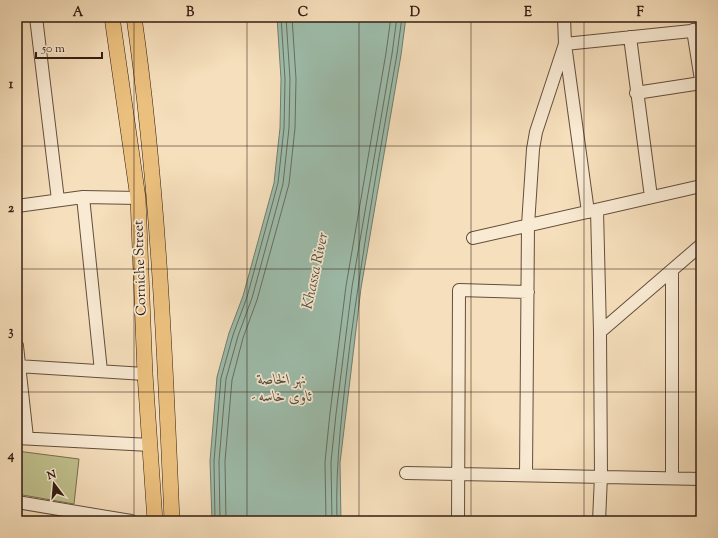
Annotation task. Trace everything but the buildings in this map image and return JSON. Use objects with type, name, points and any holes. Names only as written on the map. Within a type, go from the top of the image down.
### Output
[{"type":"main road","name":"Corniche Street","points":[[112,17],[138,198],[145,374],[155,521]]},
{"type":"main road","name":"Corniche Street","points":[[134,17],[152,154],[166,378],[172,521]]},
{"type":"main road","points":[[120,78],[142,75]]},
{"type":"main road","points":[[126,115],[147,112]]},
{"type":"street","points":[[36,17],[58,200]]},
{"type":"street","points":[[564,17],[565,44],[593,211],[600,332],[601,476],[599,521]]},
{"type":"street","points":[[565,44],[697,30],[701,81],[636,93]]},
{"type":"street","points":[[630,37],[636,93],[651,197]]},
{"type":"street","points":[[526,475],[528,226],[534,143],[565,44]]},
{"type":"street","points":[[473,238],[701,186]]},
{"type":"street","points":[[83,197],[101,372]]},
{"type":"street","points":[[17,206],[83,197],[138,198]]},
{"type":"street","points":[[600,332],[701,245]]},
{"type":"street","points":[[672,270],[672,478]]},
{"type":"street","points":[[458,521],[457,473],[459,290],[528,292]]},
{"type":"street","points":[[17,346],[22,438],[150,445]]},
{"type":"street","points":[[18,366],[145,374]]},
{"type":"street","points":[[406,473],[701,478]]},
{"type":"street","points":[[17,502],[73,516],[131,521]]},
{"type":"green space","points":[[17,451],[79,459],[74,504],[17,494]]},
{"type":"water","name":"نهر الخاصة - ئاوی خاسە","points":[[277,17],[406,17],[401,55],[361,288],[340,463],[341,521],[212,521],[210,461],[217,377],[229,333],[243,296],[274,183],[280,128],[281,79]]},
{"type":"water label","name":"Khassa River","points":[[316,271]]}]
